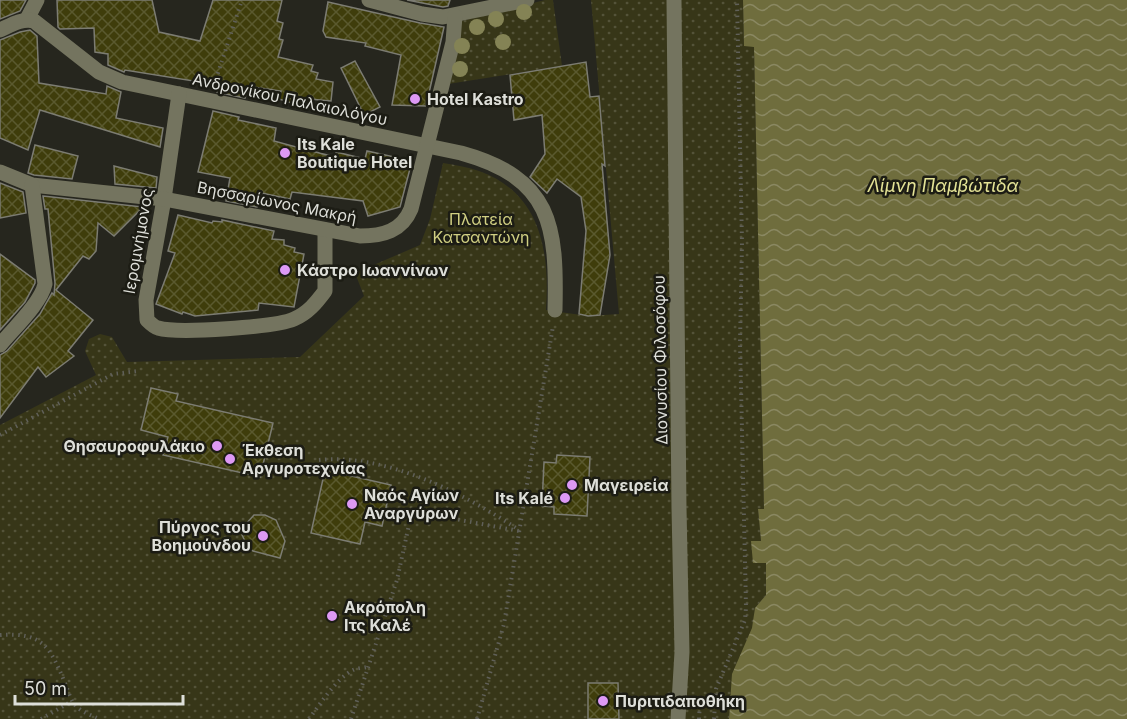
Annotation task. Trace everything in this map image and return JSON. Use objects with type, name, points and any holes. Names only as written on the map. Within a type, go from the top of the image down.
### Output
[{"type":"street","points":[[0,30],[27,19],[36,0]]},
{"type":"street","points":[[369,0],[434,17],[455,16],[527,0]]},
{"type":"street","name":"Διονυσίου Φιλοσόφου","points":[[674,0],[682,652],[678,719]]},
{"type":"street","name":"Βησσαρίωνος Μακρή","points":[[0,172],[32,185],[164,199],[325,230],[370,236],[386,234],[397,229],[407,218],[411,209],[453,42],[455,16]]},
{"type":"street","name":"Ανδρονίκου Παλαιολόγου","points":[[27,19],[34,21],[108,77],[122,82],[461,153],[489,162],[514,176],[535,194],[545,214],[553,242],[556,267],[555,310]]},
{"type":"street","name":"Ιερομνήμονος","points":[[179,94],[146,300],[147,320],[157,328],[183,330],[244,327],[291,320],[309,311],[325,291],[325,230]]},
{"type":"street","points":[[0,345],[44,290],[32,185]]},
{"type":"path","points":[[209,100],[242,0]]},
{"type":"path","points":[[714,719],[716,689],[745,620],[746,607],[737,0]]},
{"type":"path","points":[[477,719],[504,624],[555,310]]},
{"type":"path","points":[[0,435],[113,374],[139,371]]},
{"type":"path","points":[[319,460],[362,460],[412,476],[470,502],[519,531]]},
{"type":"path","points":[[351,719],[397,580],[412,511],[519,531]]},
{"type":"path","points":[[0,635],[17,634],[32,638],[50,650],[72,701],[86,713],[99,719]]},
{"type":"path","points":[[309,719],[335,686],[348,674],[354,669],[367,667]]},
{"type":"path","points":[[41,719],[72,701]]},
{"type":"green space","points":[[553,0],[562,66],[448,84],[461,21]]},
{"type":"green space","name":"Πλατεία Κατσαντώνη","points":[[591,0],[743,0],[744,46],[754,46],[764,509],[758,510],[761,541],[752,541],[766,563],[766,595],[755,608],[753,628],[730,706],[729,719],[0,719],[0,425],[96,375],[85,351],[89,339],[100,334],[112,337],[127,362],[300,357],[364,296],[355,273],[420,245],[430,219],[443,163],[479,171],[500,181],[516,194],[528,209],[543,246],[547,288],[546,310],[588,316],[619,314]]},
{"type":"water","name":"Λίμνη Παμβώτιδα","points":[[743,0],[1127,0],[1127,719],[729,719],[732,674],[752,628],[755,608],[766,595],[766,563],[753,563],[751,541],[761,541],[758,509],[764,509],[754,47],[744,46]]},
{"type":"building","points":[[0,0],[26,0],[20,11],[0,19]]},
{"type":"building","points":[[57,0],[152,0],[159,32],[200,41],[213,0],[282,0],[277,21],[283,23],[279,39],[283,40],[278,57],[313,65],[311,71],[318,73],[316,79],[333,82],[331,101],[310,99],[308,108],[279,99],[281,91],[248,86],[245,98],[217,92],[219,85],[125,70],[124,72],[108,65],[108,54],[95,52],[94,28],[60,29],[58,27]]},
{"type":"building","points":[[407,0],[450,0],[448,6],[443,7]]},
{"type":"building","points":[[328,2],[444,27],[426,106],[392,105],[401,55],[365,46],[366,43],[326,37],[323,31]]},
{"type":"building","points":[[30,30],[37,36],[39,83],[106,94],[107,86],[121,92],[116,118],[163,128],[160,147],[40,110],[28,150],[0,138],[0,40]]},
{"type":"building","points":[[355,61],[380,107],[364,115],[341,68]]},
{"type":"building","points":[[586,62],[590,97],[599,96],[610,255],[600,315],[588,316],[579,314],[586,231],[581,197],[557,179],[547,193],[530,177],[545,154],[542,115],[514,120],[510,75]]},
{"type":"building","points":[[213,111],[239,117],[238,120],[276,128],[274,141],[335,157],[336,152],[365,159],[367,151],[412,161],[400,207],[368,216],[363,201],[292,192],[290,199],[262,193],[257,207],[226,201],[230,178],[198,172]]},
{"type":"building","points":[[35,145],[78,156],[72,179],[28,173]]},
{"type":"building","points":[[114,166],[157,177],[156,188],[115,184]]},
{"type":"building","points":[[0,183],[23,192],[26,213],[0,218]]},
{"type":"building","points":[[43,196],[143,207],[114,236],[98,223],[96,251],[89,259],[83,256],[56,290],[93,320],[68,351],[74,356],[46,377],[38,367],[0,418],[0,355],[7,351],[40,314],[52,293],[54,295],[55,283],[48,209],[45,209]]},
{"type":"building","points":[[178,215],[212,223],[213,221],[222,222],[222,220],[274,231],[272,239],[284,240],[284,245],[295,248],[294,252],[304,254],[294,307],[259,303],[258,310],[195,316],[183,312],[182,314],[156,304],[175,253],[168,251]]},
{"type":"building","points":[[0,254],[35,280],[35,283],[25,302],[0,330]]},
{"type":"building","name":"Θησαυροφυλάκιο","points":[[151,388],[178,394],[176,401],[273,423],[260,477],[163,455],[168,437],[141,430]]},
{"type":"building","name":"Μαγειρεία","points":[[557,455],[590,457],[587,516],[554,514],[554,507],[542,506],[544,462],[556,463]]},
{"type":"building","name":"Ναός Αγίων Αναργύρων","points":[[325,470],[391,485],[382,526],[365,522],[360,544],[311,533]]},
{"type":"building","name":"Πύργος του Βοημούνδου","points":[[254,515],[265,515],[276,520],[285,541],[280,558],[253,551],[248,547],[242,535],[244,526]]},
{"type":"building","name":"Πυριτιδαποθήκη","points":[[588,683],[618,683],[619,719],[588,719]]},
{"type":"place","name":"Hotel Kastro","points":[[415,99]]},
{"type":"place","name":"Its Kale Boutique Hotel","points":[[285,153]]},
{"type":"place","name":"Κάστρο Ιωαννίνων","points":[[285,270]]},
{"type":"place","name":"Θησαυροφυλάκιο","points":[[217,446]]},
{"type":"place","name":"Έκθεση Αργυροτεχνίας","points":[[230,459]]},
{"type":"place","name":"Μαγειρεία","points":[[572,485]]},
{"type":"place","name":"Its Kalé","points":[[565,498]]},
{"type":"place","name":"Ναός Αγίων Αναργύρων","points":[[352,504]]},
{"type":"place","name":"Πύργος του Βοημούνδου","points":[[263,536]]},
{"type":"place","name":"Ακρόπολη Ιτς Καλέ","points":[[332,616]]},
{"type":"place","name":"Πυριτιδαποθήκη","points":[[603,701]]}]
